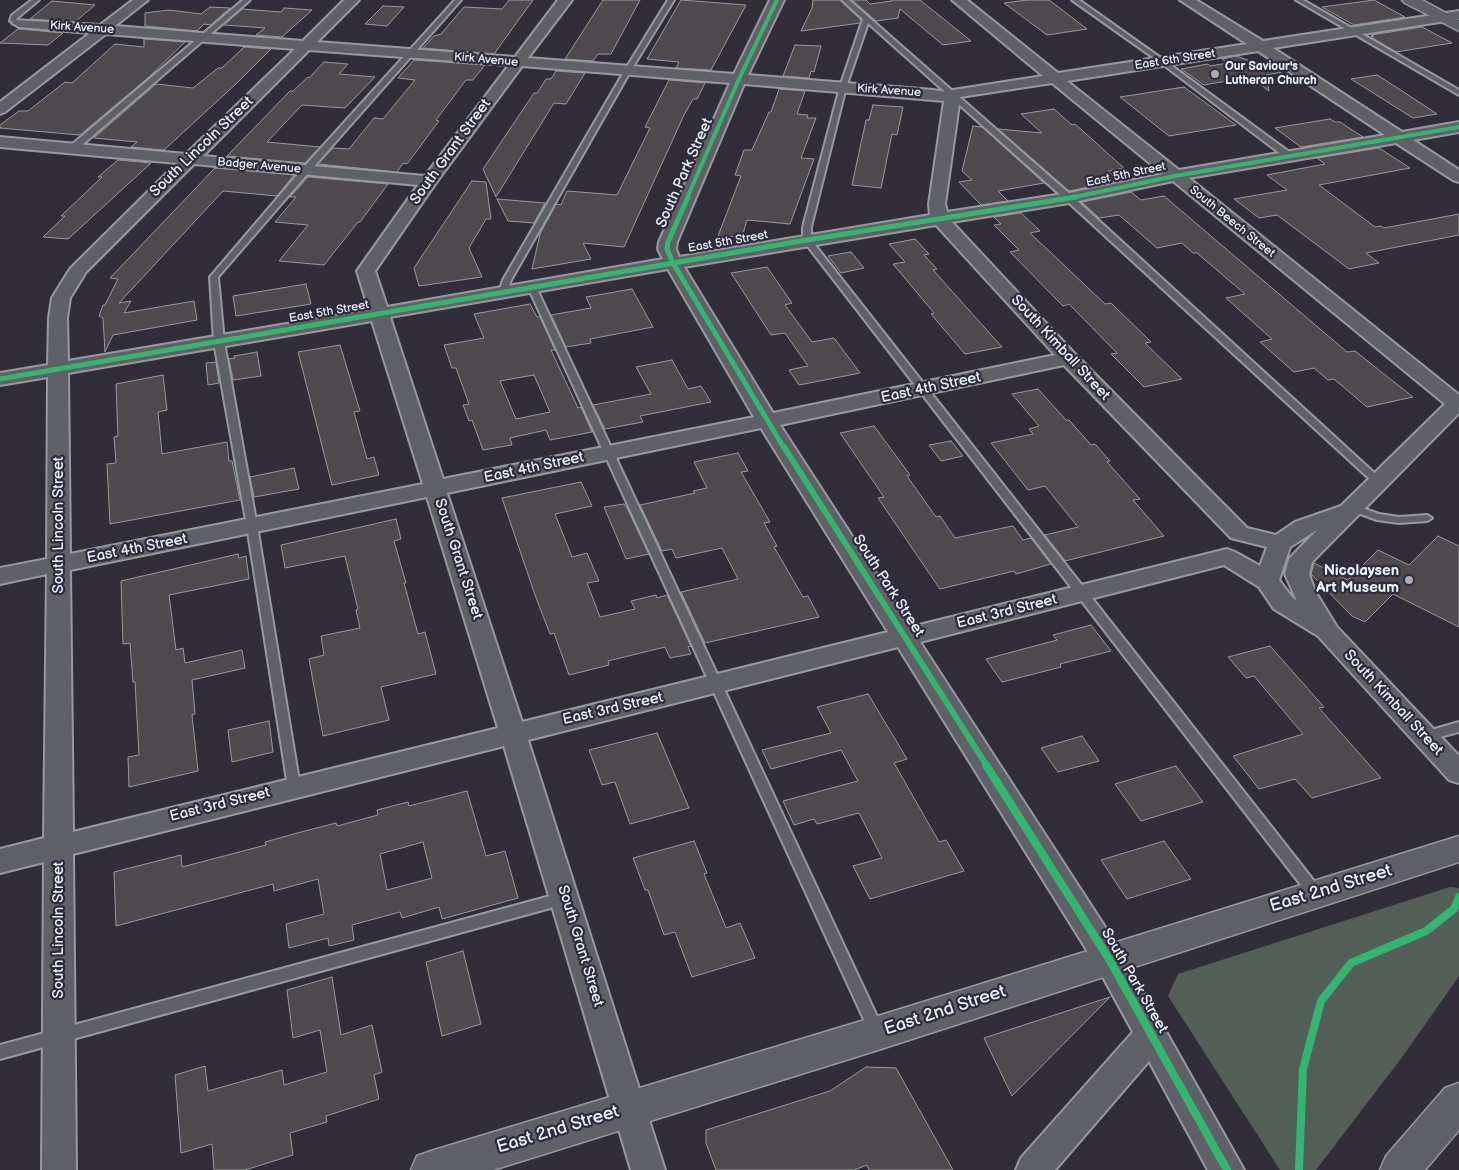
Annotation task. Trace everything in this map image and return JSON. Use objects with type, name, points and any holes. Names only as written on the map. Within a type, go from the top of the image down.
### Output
[{"type":"main road","points":[[1410,0],[1459,26]]},
{"type":"main road","name":"East 2nd Street","points":[[430,1170],[878,1033],[1459,849]]},
{"type":"main road","points":[[1400,1170],[1459,1101]]},
{"type":"street","points":[[0,109],[141,0]]},
{"type":"street","name":"South Lincoln Street","points":[[59,1170],[60,369],[58,318],[62,298],[79,269],[352,0]]},
{"type":"street","name":"South Grant Street","points":[[565,0],[429,182],[366,271],[513,732],[648,1170]]},
{"type":"street","name":"South Park Street","points":[[777,0],[739,79],[668,242],[667,249],[673,263],[767,421],[1109,959],[1150,1036],[1227,1170]]},
{"type":"street","name":"South Beech Street","points":[[959,0],[1458,403]]},
{"type":"street","points":[[1187,0],[1262,47],[1459,177]]},
{"type":"street","name":"East 6th Street","points":[[952,96],[1459,15]]},
{"type":"street","name":"Kirk Avenue","points":[[19,23],[952,96]]},
{"type":"street","points":[[939,218],[936,204],[952,96]]},
{"type":"street","name":"East 5th Street","points":[[0,379],[807,240],[1069,198],[1175,176],[1459,127]]},
{"type":"street","name":"Badger Avenue","points":[[0,142],[429,182]]},
{"type":"street","name":"South Kimball Street","points":[[939,218],[1068,358],[1239,533]]},
{"type":"street","name":"East 4th Street","points":[[0,576],[608,452],[925,390],[1068,358]]},
{"type":"street","points":[[1328,633],[1302,591],[1297,574],[1300,560],[1349,509],[1458,403]]},
{"type":"street","points":[[1267,581],[1280,542],[1303,527],[1349,509]]},
{"type":"street","points":[[1280,542],[1239,533],[1227,557],[1267,581],[1283,603],[1328,633]]},
{"type":"street","name":"East 3rd Street","points":[[0,861],[513,732],[717,684],[1227,557]]},
{"type":"street","name":"South Kimball Street","points":[[1328,633],[1459,773]]},
{"type":"street","points":[[1033,1170],[1150,1036]]},
{"type":"lane","points":[[19,23],[12,20],[14,16],[36,0]]},
{"type":"lane","points":[[72,149],[247,0]]},
{"type":"lane","points":[[294,787],[252,526],[219,342],[214,277],[306,170],[458,0]]},
{"type":"lane","points":[[503,292],[507,280],[628,70],[671,0]]},
{"type":"lane","points":[[846,0],[1069,198],[1378,481]]},
{"type":"lane","points":[[1075,0],[1163,62],[1289,156]]},
{"type":"lane","points":[[1299,0],[1459,93]]},
{"type":"lane","points":[[866,19],[842,87],[807,227],[807,240],[1083,592],[1316,894]]},
{"type":"lane","points":[[532,287],[878,1033]]},
{"type":"lane","points":[[1349,509],[1377,517],[1399,520],[1427,518]]},
{"type":"lane","points":[[1425,736],[1459,727]]},
{"type":"lane","points":[[0,1052],[565,898]]},
{"type":"shaded area","points":[[1450,887],[1459,888],[1459,976],[1403,1056],[1316,1170],[1280,1170],[1168,996],[1178,974]]},
{"type":"building","points":[[509,0],[533,0],[494,54],[423,48],[434,36],[441,34],[464,7],[502,9]]},
{"type":"building","points":[[603,0],[640,0],[611,54],[598,54],[593,61],[565,59]]},
{"type":"building","points":[[681,0],[746,5],[711,70],[676,68],[679,62],[647,59]]},
{"type":"building","points":[[813,0],[840,0],[861,20],[860,23],[801,31],[812,8]]},
{"type":"building","points":[[852,0],[866,0],[870,4],[891,0],[920,0],[971,41],[943,45],[900,9],[898,18],[876,21]]},
{"type":"building","points":[[1049,0],[1087,29],[1047,35],[1004,3]]},
{"type":"building","points":[[1374,0],[1405,17],[1354,25],[1322,7]]},
{"type":"building","points":[[52,1],[95,5],[75,22],[30,19]]},
{"type":"building","points":[[383,6],[404,7],[387,26],[365,24]]},
{"type":"building","points":[[210,7],[230,8],[211,25],[204,24],[197,31],[145,26],[145,13],[169,10],[201,14]]},
{"type":"building","points":[[284,8],[312,10],[282,37],[256,35],[265,28],[224,25],[242,9],[281,12]]},
{"type":"building","points":[[1422,27],[1452,43],[1396,52],[1371,37],[1374,36],[1371,35]]},
{"type":"building","points":[[18,29],[63,33],[48,45],[0,43]]},
{"type":"building","points":[[144,39],[185,42],[149,77],[80,135],[0,128],[0,125],[19,111],[28,111],[65,82],[72,83],[115,44],[144,47]]},
{"type":"building","points":[[795,45],[821,46],[814,72],[811,71],[809,78],[783,76]]},
{"type":"building","points":[[244,47],[271,49],[164,150],[131,147],[137,142],[94,138],[156,84],[193,88],[218,68],[222,68]]},
{"type":"building","name":"Our Saviour's Lutheran Church","points":[[1236,56],[1282,72],[1266,75],[1269,91],[1250,77],[1204,85],[1181,69],[1208,64],[1210,66],[1228,63],[1222,59]]},
{"type":"building","points":[[414,60],[485,65],[473,80],[466,80],[436,120],[439,121],[407,164],[403,163],[397,172],[318,164],[333,148],[349,149],[374,118],[383,119],[415,80],[398,78]]},
{"type":"building","points":[[324,62],[348,64],[339,74],[375,77],[345,108],[302,105],[267,142],[320,147],[305,163],[227,156],[290,91],[293,91],[309,78]]},
{"type":"building","points":[[556,71],[585,73],[566,104],[554,103],[496,197],[483,169],[534,93],[537,93],[546,79],[551,79]]},
{"type":"building","points":[[1377,75],[1437,114],[1413,118],[1351,79]]},
{"type":"building","points":[[669,80],[705,83],[697,99],[693,99],[684,115],[624,247],[583,243],[591,259],[532,269],[540,234],[556,204],[561,205],[567,191],[617,195],[650,128],[645,127]]},
{"type":"building","points":[[1184,87],[1236,125],[1169,136],[1120,97]]},
{"type":"building","points":[[779,89],[805,91],[797,114],[808,115],[807,118],[816,118],[801,158],[814,159],[790,224],[747,220],[742,237],[718,236],[741,176],[735,175],[744,150],[752,150],[769,112],[771,112]]},
{"type":"building","points":[[873,105],[903,107],[897,135],[892,134],[881,188],[852,185],[866,120],[869,120]]},
{"type":"building","points":[[1054,109],[1072,125],[1075,124],[1124,168],[1108,171],[1119,181],[1069,191],[998,129],[1042,133],[1021,114]]},
{"type":"building","points":[[1330,119],[1340,122],[1363,137],[1301,147],[1275,128]]},
{"type":"building","points":[[973,126],[982,127],[1044,183],[998,191],[1008,201],[981,205],[959,182],[972,180],[962,171]]},
{"type":"building","points":[[1379,148],[1410,168],[1319,185],[1375,227],[1381,226],[1384,228],[1459,214],[1459,235],[1366,253],[1379,263],[1349,269],[1277,215],[1259,218],[1234,199],[1287,190],[1267,175],[1325,164],[1317,158]]},
{"type":"building","points":[[118,160],[151,163],[68,239],[43,237],[65,216],[61,216],[102,177],[98,177]]},
{"type":"building","points":[[215,168],[294,175],[277,196],[223,191],[119,303],[131,301],[124,313],[194,301],[197,320],[113,335],[105,352],[103,318],[99,316],[118,279],[110,278]]},
{"type":"building","points":[[308,177],[388,184],[360,222],[358,222],[324,265],[279,261],[308,225],[275,222],[296,197],[290,197]]},
{"type":"building","points":[[472,181],[486,182],[491,219],[486,219],[469,248],[482,277],[419,286],[414,268]]},
{"type":"building","points":[[1131,192],[1141,200],[1164,196],[1347,352],[1355,351],[1413,397],[1367,407],[1334,379],[1328,380],[1314,368],[1294,372],[1260,342],[1272,339],[1226,298],[1245,294],[1197,253],[1193,253],[1182,243],[1157,248],[1119,215],[1099,218],[1082,202]]},
{"type":"building","points":[[497,199],[545,203],[534,223],[508,221]]},
{"type":"building","points":[[1021,213],[1040,231],[1030,233],[1105,304],[1111,303],[1151,342],[1145,343],[1182,379],[1144,387],[1111,354],[1117,353],[1069,304],[1063,306],[1010,252],[1019,250],[994,225],[1001,224],[994,217]]},
{"type":"building","points":[[915,239],[929,254],[924,255],[937,269],[933,270],[1002,347],[965,354],[931,314],[934,313],[893,264],[905,262],[889,244]]},
{"type":"building","points":[[851,252],[864,268],[841,273],[828,256]]},
{"type":"building","points":[[767,267],[792,303],[785,305],[812,342],[834,338],[860,373],[799,385],[789,370],[808,366],[785,333],[771,335],[731,273]]},
{"type":"building","points":[[306,284],[311,304],[236,316],[233,296]]},
{"type":"building","points":[[632,289],[653,327],[590,339],[591,343],[566,347],[551,315],[591,308],[586,297]]},
{"type":"building","points":[[530,304],[537,317],[540,317],[555,350],[551,350],[578,408],[581,407],[592,432],[550,440],[546,430],[510,438],[512,445],[483,450],[472,420],[469,421],[463,405],[469,404],[456,368],[452,368],[444,345],[484,338],[474,314]],"holes":[[[534,375],[550,412],[516,419],[500,381]]]},
{"type":"building","points":[[340,345],[360,411],[354,412],[367,459],[374,457],[379,475],[332,485],[298,352]]},
{"type":"building","points":[[257,352],[261,376],[233,380],[229,359],[235,358],[234,356]]},
{"type":"building","points":[[672,360],[688,389],[701,386],[711,402],[640,416],[643,422],[605,429],[593,405],[651,394],[636,367]]},
{"type":"building","points":[[216,362],[219,383],[208,385],[206,363]]},
{"type":"building","points":[[163,375],[167,410],[158,412],[162,454],[227,442],[229,461],[232,461],[240,500],[110,524],[107,464],[116,463],[114,437],[118,436],[116,384]]},
{"type":"building","points":[[1038,389],[1091,445],[1095,444],[1110,461],[1107,462],[1140,499],[1133,500],[1164,536],[1065,561],[1045,535],[1078,527],[1045,486],[1028,490],[991,443],[1033,434],[1029,429],[1039,426],[1012,394]]},
{"type":"building","points":[[874,426],[910,475],[907,476],[936,517],[940,516],[955,538],[1013,526],[1023,540],[1031,538],[1051,564],[1016,574],[1014,571],[940,589],[878,498],[884,497],[840,433]]},
{"type":"building","points":[[951,441],[963,456],[941,461],[929,445]]},
{"type":"building","points":[[738,453],[748,471],[741,472],[770,522],[764,523],[777,546],[774,547],[803,597],[808,596],[819,617],[705,643],[681,592],[738,579],[722,548],[676,558],[672,549],[662,551],[640,505],[695,493],[693,491],[707,488],[694,462]]},
{"type":"building","points":[[294,468],[299,489],[254,497],[250,477]]},
{"type":"building","points":[[581,482],[592,506],[555,514],[572,557],[587,553],[599,581],[587,583],[600,617],[635,609],[631,601],[656,595],[657,598],[667,595],[691,646],[688,647],[691,654],[670,658],[665,647],[608,661],[609,665],[569,675],[554,633],[550,634],[535,595],[502,498]]},
{"type":"building","points":[[624,504],[649,554],[626,559],[604,507]]},
{"type":"building","points":[[396,519],[401,539],[394,541],[406,583],[404,583],[418,634],[425,632],[436,674],[381,687],[389,720],[323,736],[309,659],[324,655],[321,636],[360,628],[356,610],[358,609],[345,556],[285,568],[281,545]]},
{"type":"building","name":"Nicolaysen Art Museum","points":[[1438,536],[1459,546],[1459,627],[1393,594],[1365,622],[1352,616],[1311,574],[1314,563],[1348,580],[1378,550],[1409,565]]},
{"type":"building","points":[[238,554],[239,558],[246,556],[249,579],[169,595],[176,650],[183,648],[185,663],[242,650],[245,668],[192,680],[195,714],[192,715],[198,771],[129,787],[128,757],[139,755],[135,682],[133,682],[130,643],[123,644],[121,581]]},
{"type":"building","points":[[1091,625],[1111,651],[1060,664],[1061,667],[1002,682],[986,659],[1057,640],[1053,635]]},
{"type":"building","points":[[1270,646],[1324,707],[1319,708],[1381,778],[1312,798],[1295,779],[1259,789],[1233,756],[1303,734],[1254,676],[1246,678],[1228,657]]},
{"type":"building","points":[[868,694],[907,759],[894,763],[939,842],[946,840],[964,871],[870,899],[853,866],[882,858],[859,813],[817,824],[814,819],[794,825],[783,801],[858,781],[841,750],[771,769],[762,750],[831,733],[817,707]]},
{"type":"building","points":[[269,721],[273,752],[232,762],[228,730]]},
{"type":"building","points":[[657,733],[689,808],[630,824],[615,782],[602,785],[589,750]]},
{"type":"building","points":[[1082,736],[1099,761],[1058,772],[1041,748]]},
{"type":"building","points":[[1176,766],[1203,802],[1141,821],[1115,784]]},
{"type":"building","points":[[467,791],[486,856],[505,851],[518,898],[442,919],[439,907],[402,918],[400,912],[352,925],[354,940],[329,946],[328,938],[289,948],[286,924],[324,914],[318,879],[274,891],[273,884],[116,926],[114,872],[181,855],[182,867],[266,845],[265,842],[301,832],[336,823],[337,826],[378,815],[377,810],[408,802],[409,806]],"holes":[[[423,842],[432,878],[387,890],[380,854]]]},
{"type":"building","points":[[694,841],[707,873],[704,874],[726,928],[740,923],[755,958],[692,977],[675,932],[664,935],[648,890],[645,890],[633,858]]},
{"type":"building","points":[[1164,841],[1191,879],[1127,899],[1101,860]]},
{"type":"building","points":[[463,951],[481,1024],[442,1036],[426,962]]},
{"type":"building","points":[[332,977],[341,1035],[372,1025],[382,1072],[374,1075],[379,1099],[326,1116],[327,1122],[290,1133],[293,1155],[245,1170],[214,1170],[212,1144],[181,1153],[175,1075],[205,1066],[208,1091],[282,1070],[284,1085],[327,1072],[320,1030],[293,1038],[287,990]]},
{"type":"building","points":[[1110,997],[1012,1096],[984,1038]]},
{"type":"building","points":[[866,1067],[896,1068],[953,1170],[869,1170],[867,1165],[854,1170],[716,1170],[706,1143],[706,1130],[830,1091]]},
{"type":"cycle path","points":[[777,0],[739,79],[668,242],[667,249],[673,263],[767,421],[1109,959],[1227,1170]]},
{"type":"cycle path","points":[[0,379],[807,240],[1069,198],[1175,176],[1459,127]]},
{"type":"cycle path","points":[[1299,1170],[1303,1069],[1321,1001],[1351,963],[1426,931],[1454,909],[1459,897]]},
{"type":"place","name":"Our Saviour's Lutheran Church","points":[[1215,74]]},
{"type":"place","name":"Nicolaysen Art Museum","points":[[1409,580]]}]
